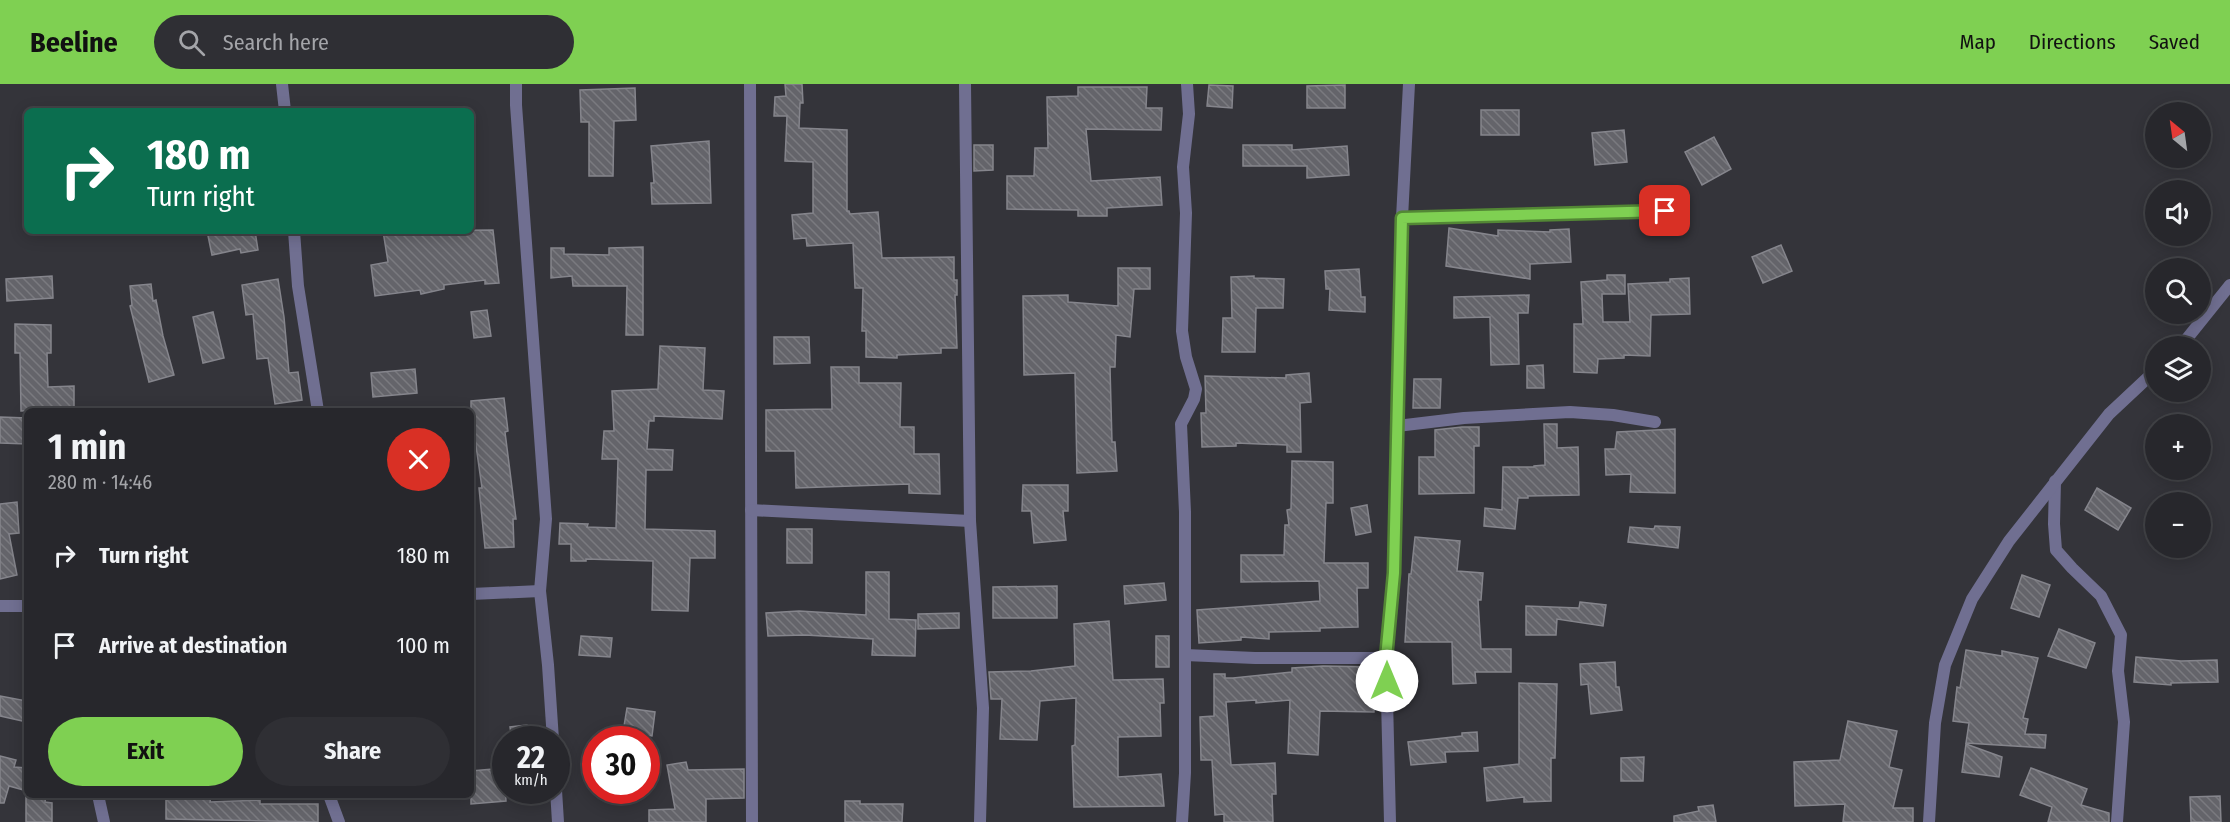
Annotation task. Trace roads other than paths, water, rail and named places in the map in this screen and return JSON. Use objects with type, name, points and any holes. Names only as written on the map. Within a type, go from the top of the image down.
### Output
[{"type":"street","points":[[282,84],[285,108]]},
{"type":"street","points":[[516,84],[546,519],[540,591],[552,726]]},
{"type":"street","points":[[750,84],[752,822]]},
{"type":"street","points":[[965,84],[970,521],[982,708],[980,822]]},
{"type":"street","points":[[1182,822],[1185,773],[1185,512],[1181,424],[1194,399],[1196,389],[1186,357],[1182,331],[1186,213],[1183,167],[1189,114],[1187,84]]},
{"type":"street","points":[[1390,822],[1386,658],[1394,573],[1402,218],[1409,84]]},
{"type":"street","points":[[1402,218],[1665,211]]},
{"type":"street","points":[[294,234],[298,286],[318,408]]},
{"type":"street","points":[[2189,336],[2230,285]]},
{"type":"street","points":[[1929,822],[1935,723],[1945,665],[1972,599],[2009,541],[2055,481],[2109,414],[2145,380]]},
{"type":"street","points":[[1397,426],[1464,418],[1570,412],[1613,415],[1655,422]]},
{"type":"street","points":[[2055,481],[2056,550],[2101,596],[2121,635],[2118,671],[2124,722],[2117,822]]},
{"type":"street","points":[[751,510],[970,521]]},
{"type":"street","points":[[474,594],[540,591]]},
{"type":"street","points":[[0,606],[24,606]]},
{"type":"street","points":[[1185,655],[1255,658],[1386,658]]},
{"type":"street","points":[[99,798],[104,822]]},
{"type":"street","points":[[330,798],[339,822]]},
{"type":"street","points":[[557,804],[558,822]]}]
